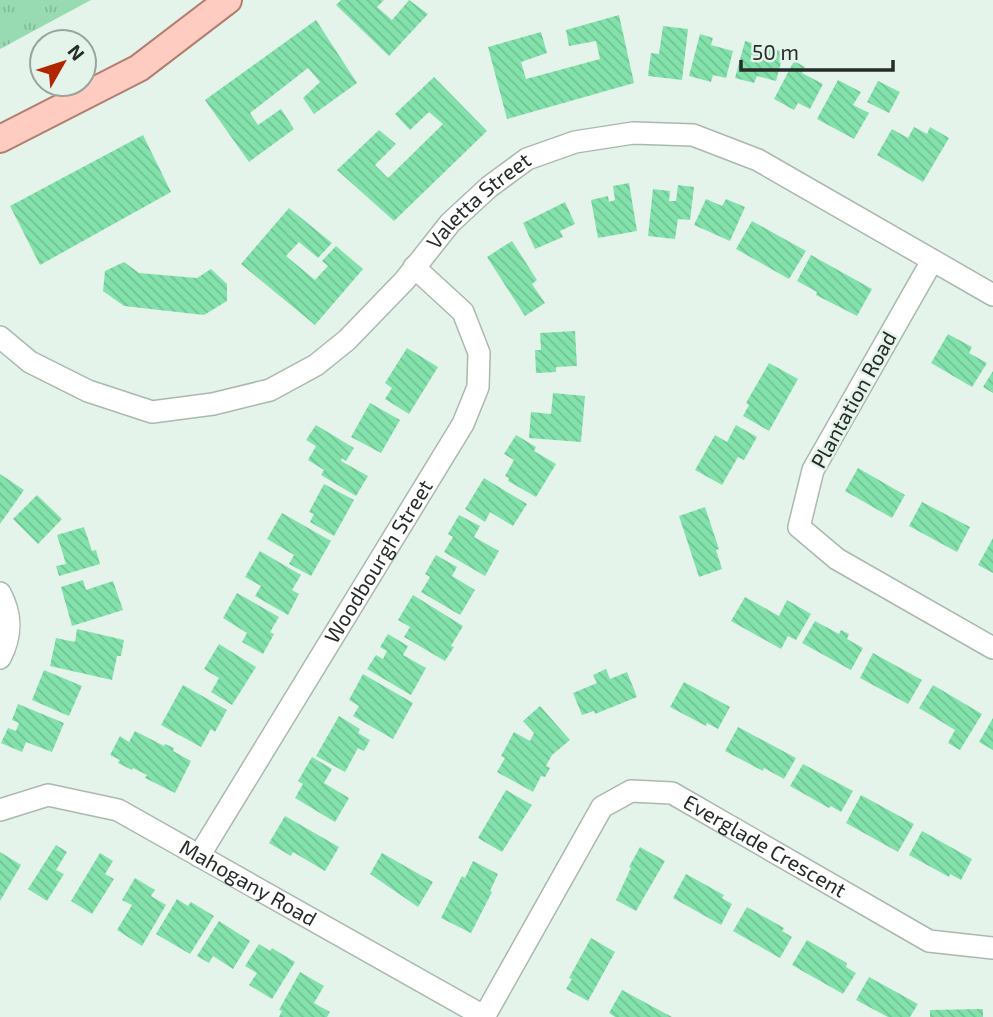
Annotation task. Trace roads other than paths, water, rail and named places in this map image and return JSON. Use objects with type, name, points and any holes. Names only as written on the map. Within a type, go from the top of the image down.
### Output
[{"type":"main road","points":[[0,139],[139,68],[228,0]]},
{"type":"street","name":"Valetta Street","points":[[0,337],[30,362],[88,391],[152,411],[213,404],[270,390],[316,365],[347,340],[450,223],[488,187],[527,159],[575,142],[633,133],[693,135],[758,159],[993,295]]},
{"type":"street","name":"Plantation Road","points":[[932,261],[813,470],[799,527],[836,559],[993,648]]},
{"type":"street","name":"Woodbourgh Street","points":[[199,856],[463,424],[478,387],[479,353],[463,312],[414,267]]},
{"type":"street","points":[[0,593],[9,610],[9,629],[0,658]]},
{"type":"street","name":"Everglade Crescent","points":[[484,1017],[602,807],[631,791],[672,793],[929,941],[993,948]]},
{"type":"street","name":"Mahogany Road","points":[[0,810],[48,795],[118,810],[484,1017]]}]
